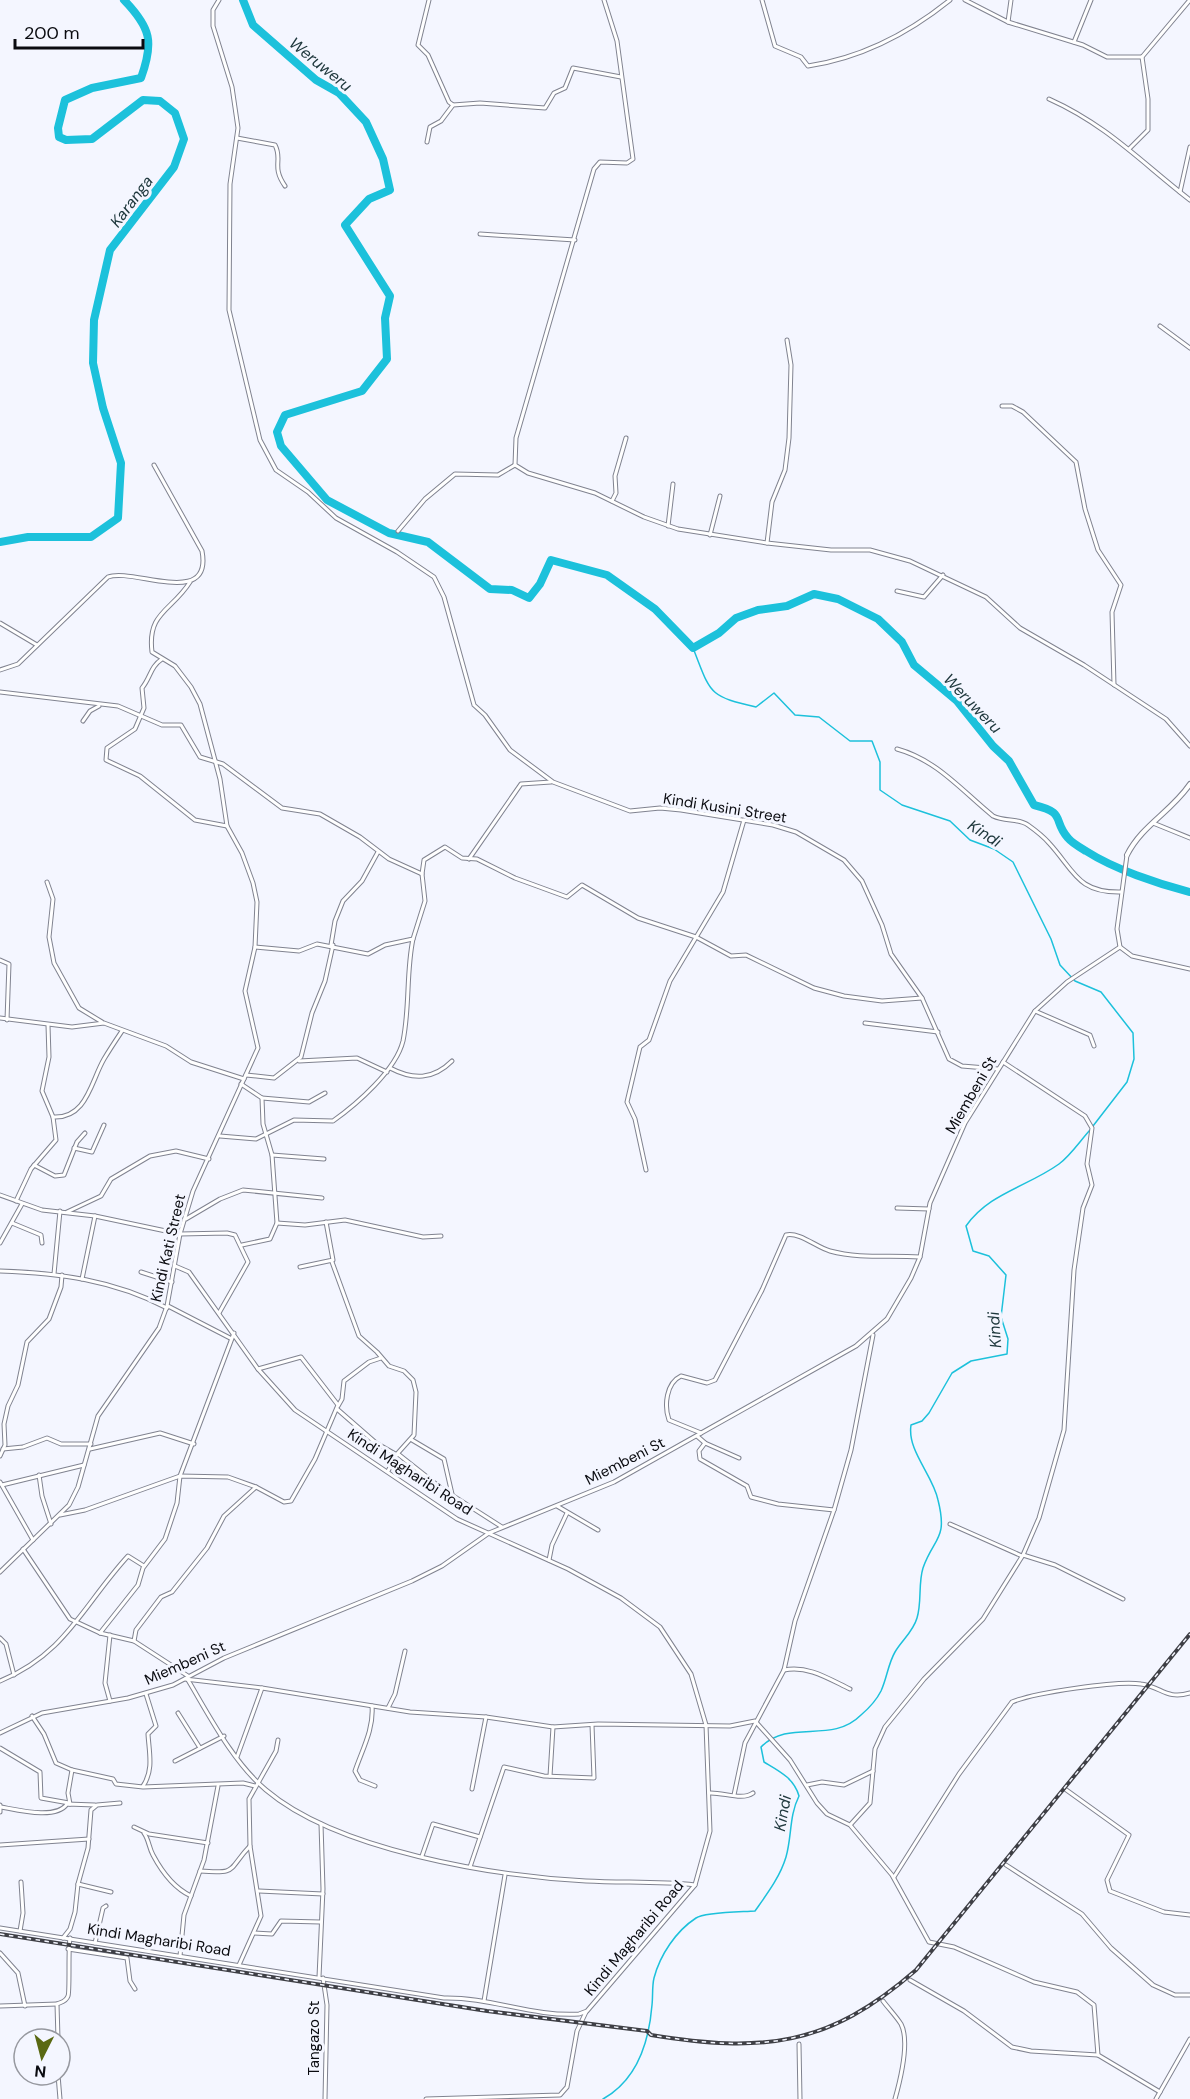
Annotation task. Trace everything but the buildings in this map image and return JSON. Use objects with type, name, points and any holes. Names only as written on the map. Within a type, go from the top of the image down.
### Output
[{"type":"street","name":"Kindi Kusini Street","points":[[219,0],[214,5],[212,20],[236,106],[237,138],[230,184],[227,287],[229,310],[260,440],[276,470],[308,492],[336,519],[397,552],[434,578],[444,597],[474,705],[485,715],[510,750],[553,782],[630,811],[660,808],[744,820],[796,832],[827,848],[852,868],[862,881],[878,916],[891,954],[922,998],[945,1052],[953,1064],[999,1069]]},
{"type":"street","points":[[429,0],[418,45],[428,55],[449,102],[453,105],[480,103],[545,108],[554,93],[565,88],[573,68],[621,77]]},
{"type":"street","points":[[515,465],[516,438],[597,164],[630,163],[633,159],[617,41],[604,0]]},
{"type":"street","points":[[762,0],[775,46],[801,57],[808,66],[853,57],[900,34],[950,0]]},
{"type":"street","points":[[965,0],[1008,22],[1074,42],[1107,57],[1142,57]]},
{"type":"street","points":[[1008,22],[1011,0]]},
{"type":"street","points":[[1074,42],[1091,0]]},
{"type":"street","points":[[1129,149],[1148,130],[1148,99],[1142,57],[1189,1]]},
{"type":"street","points":[[1049,99],[1080,113],[1129,149],[1190,200]]},
{"type":"street","points":[[427,142],[430,127],[441,121],[453,105]]},
{"type":"street","points":[[237,138],[275,145],[278,150],[276,172],[285,186]]},
{"type":"street","points":[[1180,193],[1190,147]]},
{"type":"street","points":[[480,234],[575,240]]},
{"type":"street","points":[[1160,326],[1190,348]]},
{"type":"street","points":[[767,543],[772,502],[785,470],[789,438],[792,371],[787,340]]},
{"type":"street","points":[[1002,406],[1012,406],[1023,412],[1076,462],[1085,509],[1098,550],[1121,585],[1112,612],[1114,685]]},
{"type":"street","points":[[612,501],[616,493],[615,476],[626,438]]},
{"type":"street","points":[[154,465],[202,551],[202,566],[179,598],[162,610],[154,624],[152,652],[162,659],[151,668],[147,683],[142,688],[142,717],[135,729],[108,748],[106,760],[140,776],[195,820],[227,826]]},
{"type":"street","points":[[515,465],[528,473],[578,487],[668,525],[710,535],[767,543],[831,550],[870,550],[910,561],[986,597],[1020,628],[1166,719],[1190,746]]},
{"type":"street","points":[[398,531],[425,499],[455,474],[498,476],[515,465]]},
{"type":"street","points":[[668,525],[674,484]]},
{"type":"street","points":[[710,535],[720,496]]},
{"type":"street","points":[[0,670],[18,664],[80,602],[112,575],[163,582],[190,582]]},
{"type":"street","points":[[897,591],[924,597],[943,575]]},
{"type":"street","points":[[0,623],[37,645]]},
{"type":"street","name":"Kindi Kati Street","points":[[0,1572],[60,1515],[73,1497],[98,1416],[152,1339],[167,1307],[180,1234],[193,1191],[220,1136],[259,1043],[245,991],[255,947],[257,902],[254,883],[242,853],[227,826],[216,762],[212,755],[204,715],[194,692],[175,666],[162,659]]},
{"type":"street","points":[[0,692],[53,697],[101,706],[118,706],[165,725],[181,725],[198,755],[224,764],[275,804],[290,810],[320,814],[360,837],[378,852],[422,874]]},
{"type":"street","points":[[83,721],[90,711],[101,706]]},
{"type":"street","points":[[897,749],[925,759],[1003,822],[1021,821],[1028,825],[1047,840],[1071,874],[1081,881],[1103,891],[1121,892]]},
{"type":"street","points":[[469,859],[521,784],[553,782]]},
{"type":"street","points":[[1190,784],[1174,806],[1151,822],[1135,840],[1127,855],[1117,929],[1120,947],[1132,956],[1190,969]]},
{"type":"street","points":[[646,1170],[635,1119],[628,1100],[640,1047],[650,1040],[670,981],[712,913],[728,881],[744,820]]},
{"type":"street","points":[[1151,822],[1190,838]]},
{"type":"street","points":[[220,1136],[249,1139],[267,1135],[294,1120],[333,1121],[388,1070],[403,1041],[409,957],[425,901],[422,874],[426,858],[446,847],[462,858],[483,862],[515,878],[567,897],[582,885],[638,918],[696,937],[730,956],[746,954],[814,988],[872,1000],[902,1001],[922,998]]},
{"type":"street","points":[[299,1061],[312,1013],[325,981],[335,921],[343,901],[362,881],[378,852]]},
{"type":"street","points":[[47,882],[53,899],[49,937],[54,963],[79,1008],[122,1031],[166,1046],[191,1062],[245,1077],[274,1078],[299,1061],[357,1058],[388,1070],[419,1078],[436,1074],[452,1061]]},
{"type":"street","points":[[255,947],[300,951],[315,944],[332,945],[368,954],[395,942],[413,939]]},
{"type":"street","name":"Miembeni St","points":[[2,1732],[32,1716],[146,1694],[186,1678],[224,1658],[430,1573],[489,1533],[614,1482],[805,1377],[873,1333],[887,1319],[920,1257],[928,1209],[965,1123],[1035,1011],[1066,982],[1120,947]]},
{"type":"street","points":[[0,960],[9,964],[7,1020]]},
{"type":"street","points":[[1035,1011],[1055,1022],[1090,1035],[1094,1046]]},
{"type":"street","points":[[0,1018],[80,1027],[104,1023]]},
{"type":"street","points":[[865,1023],[938,1032]]},
{"type":"street","points":[[16,1201],[34,1165],[56,1140],[53,1117],[42,1091],[49,1057],[48,1025]]},
{"type":"street","points":[[53,1117],[67,1117],[76,1110],[92,1090],[102,1062],[122,1031]]},
{"type":"street","points":[[850,1825],[870,1803],[877,1742],[885,1727],[924,1679],[984,1619],[1022,1556],[1039,1518],[1064,1430],[1074,1270],[1083,1208],[1092,1185],[1087,1164],[1092,1128],[1085,1116],[1003,1062]]},
{"type":"street","points":[[242,1084],[262,1098],[309,1102],[325,1093]]},
{"type":"street","points":[[242,1245],[270,1239],[277,1223],[273,1194],[272,1155],[263,1124],[262,1098]]},
{"type":"street","points":[[74,1149],[92,1152],[104,1125]]},
{"type":"street","points":[[34,1165],[62,1176],[68,1168],[74,1149],[85,1133]]},
{"type":"street","points":[[67,1212],[101,1196],[111,1179],[150,1156],[176,1151],[208,1159]]},
{"type":"street","points":[[272,1155],[324,1159]]},
{"type":"street","points":[[186,1219],[220,1198],[249,1190],[322,1198]]},
{"type":"street","points":[[0,1195],[42,1210],[95,1216],[180,1234],[231,1233],[242,1245],[248,1265],[219,1313]]},
{"type":"street","points":[[0,1244],[22,1204]]},
{"type":"street","points":[[897,1208],[928,1209]]},
{"type":"street","points":[[54,1274],[60,1212]]},
{"type":"street","points":[[82,1279],[95,1216]]},
{"type":"street","points":[[277,1223],[297,1226],[351,1220],[423,1237],[441,1236]]},
{"type":"street","points":[[326,1222],[328,1243],[334,1258],[332,1262],[359,1336],[389,1366],[404,1371],[413,1380],[416,1392],[412,1440],[397,1454],[388,1472]]},
{"type":"street","points":[[12,1223],[42,1235],[42,1244]]},
{"type":"street","points":[[701,1433],[669,1420],[666,1401],[669,1391],[675,1379],[681,1376],[707,1383],[715,1380],[762,1290],[786,1235],[857,1257],[920,1257]]},
{"type":"street","points":[[300,1267],[332,1262]]},
{"type":"street","name":"Kindi Magharibi Road","points":[[0,1928],[444,1998],[484,2001],[518,2009],[570,2015],[587,2012],[695,1885],[710,1831],[706,1725],[691,1674],[660,1627],[621,1598],[549,1560],[457,1519],[326,1432],[286,1402],[258,1369],[189,1272],[175,1266]]},
{"type":"street","points":[[0,1271],[62,1275],[120,1287],[230,1338]]},
{"type":"street","points":[[141,1272],[172,1282]]},
{"type":"street","points":[[0,1456],[3,1449],[7,1409],[18,1385],[27,1341],[49,1319],[61,1287],[62,1275]]},
{"type":"street","points":[[100,1633],[138,1585],[144,1566],[160,1548],[172,1523],[180,1476],[225,1360],[230,1338],[234,1333]]},
{"type":"street","points":[[734,1795],[745,1743],[784,1670],[795,1621],[834,1510],[851,1450],[873,1333]]},
{"type":"street","points":[[258,1369],[301,1357],[338,1407],[376,1443],[397,1454],[502,1527]]},
{"type":"street","points":[[60,1515],[85,1510],[180,1476],[228,1478],[256,1487],[284,1502],[291,1502],[315,1459],[338,1407],[347,1378],[369,1362],[381,1358]]},
{"type":"street","points":[[3,1449],[23,1447],[46,1438],[61,1444],[90,1446],[160,1433],[194,1444]]},
{"type":"street","points":[[697,1436],[705,1443],[739,1458]]},
{"type":"street","points":[[412,1440],[444,1459],[452,1494]]},
{"type":"street","points":[[705,1443],[699,1451],[700,1459],[747,1486],[751,1497],[778,1504],[834,1510]]},
{"type":"street","points":[[33,1540],[1,1484],[84,1465]]},
{"type":"street","points":[[39,1475],[51,1524]]},
{"type":"street","points":[[134,1641],[136,1630],[161,1597],[172,1592],[210,1544],[224,1516],[256,1487]]},
{"type":"street","points":[[557,1506],[598,1530]]},
{"type":"street","points":[[549,1560],[552,1545],[567,1513]]},
{"type":"street","points":[[950,1524],[1022,1556],[1055,1564],[1124,1599]]},
{"type":"street","points":[[23,1549],[68,1617],[100,1633],[134,1641],[165,1659],[186,1678],[256,1784],[321,1824],[385,1847],[505,1875],[695,1885]]},
{"type":"street","points":[[0,1681],[41,1660],[76,1622],[128,1557],[144,1566]]},
{"type":"street","points":[[110,1635],[105,1683],[110,1701]]},
{"type":"street","points":[[0,1638],[6,1644],[14,1675]]},
{"type":"street","points":[[388,1708],[395,1694],[405,1651]]},
{"type":"street","points":[[784,1670],[800,1668],[808,1670],[850,1689]]},
{"type":"street","points":[[186,1678],[372,1706],[486,1717],[553,1727],[730,1726],[755,1721]]},
{"type":"street","points":[[894,1877],[917,1835],[1012,1702],[1120,1683],[1143,1684],[1171,1696],[1190,1693]]},
{"type":"street","points":[[237,1757],[262,1688]]},
{"type":"street","points":[[143,1787],[149,1772],[148,1734],[156,1726],[146,1694]]},
{"type":"street","points":[[372,1706],[365,1748],[354,1772],[360,1780],[375,1786]]},
{"type":"street","points":[[178,1713],[200,1748]]},
{"type":"street","points":[[32,1716],[44,1734],[55,1761],[72,1770],[113,1779],[116,1784],[143,1787],[256,1784]]},
{"type":"street","points":[[472,1789],[486,1717]]},
{"type":"street","points":[[755,1721],[779,1745],[822,1809],[850,1825],[894,1877],[929,1942],[954,1947],[1034,1982],[1077,1992],[1090,2000],[1094,2005],[1098,2055]]},
{"type":"street","points":[[470,1867],[504,1767],[550,1776],[594,1778],[592,1725]]},
{"type":"street","points":[[0,1726],[2,1732]]},
{"type":"street","points":[[550,1776],[553,1727]]},
{"type":"street","points":[[175,1761],[224,1736]]},
{"type":"street","points":[[239,1965],[261,1916],[259,1891],[250,1846],[249,1799],[276,1751],[278,1740]]},
{"type":"street","points":[[0,1748],[40,1772],[41,1798],[96,1805],[120,1803]]},
{"type":"street","points":[[69,1803],[72,1770]]},
{"type":"street","points":[[806,1785],[822,1782],[844,1785],[873,1771]]},
{"type":"street","points":[[180,1956],[184,1915],[200,1871],[218,1785]]},
{"type":"street","points":[[1065,1789],[1130,1835],[1107,1880],[1110,1892],[1164,1912],[1190,1915]]},
{"type":"street","points":[[709,1793],[747,1797],[753,1793]]},
{"type":"street","points":[[0,1812],[1,1806],[53,1812],[69,1803]]},
{"type":"street","points":[[63,1938],[72,1924],[78,1884],[89,1839],[91,1810],[96,1805]]},
{"type":"street","name":"Tangazo St","points":[[321,1824],[323,1894],[320,1922],[321,1978],[327,2005],[325,2099]]},
{"type":"street","points":[[422,1856],[434,1824],[480,1837]]},
{"type":"street","points":[[134,1827],[144,1833],[207,1843]]},
{"type":"street","points":[[144,1833],[153,1855],[168,1877],[178,1889],[191,1896]]},
{"type":"street","points":[[0,1845],[89,1839]]},
{"type":"street","points":[[200,1871],[223,1873],[231,1871],[250,1846]]},
{"type":"street","points":[[1006,1865],[1082,1914],[1111,1948],[1154,1985],[1175,1995],[1190,1995]]},
{"type":"street","points":[[484,2001],[505,1875]]},
{"type":"street","points":[[20,1931],[23,1913],[21,1882]]},
{"type":"street","points":[[78,1884],[111,1892]]},
{"type":"street","points":[[259,1891],[323,1894]]},
{"type":"street","points":[[95,1943],[103,1908],[106,1906]]},
{"type":"street","points":[[254,1933],[273,1934],[281,1921],[320,1922]]},
{"type":"street","points":[[0,2006],[57,2004],[65,2001],[69,1992],[70,1938]]},
{"type":"street","points":[[68,1949],[127,1958],[130,1981],[135,1989]]},
{"type":"street","points":[[0,1953],[18,1973],[25,2006]]},
{"type":"street","points":[[910,1980],[959,2007],[1012,2047],[1031,2051],[1098,2055],[1160,2092]]},
{"type":"street","points":[[883,2001],[901,2024],[903,2031],[903,2066],[895,2099]]},
{"type":"street","points":[[57,2004],[58,2027]]},
{"type":"street","points":[[426,2099],[559,2097],[568,2085],[576,2036],[587,2012]]},
{"type":"street","points":[[1156,2099],[1190,2039]]},
{"type":"street","points":[[799,2044],[800,2099]]},
{"type":"waterway","name":"Karanga","points":[[0,542],[28,537],[91,537],[118,518],[121,463],[103,408],[93,363],[94,320],[110,250],[174,167],[184,139],[175,113],[160,101],[143,100],[92,139],[66,140],[59,137],[58,128],[65,100],[92,88],[141,78],[148,55],[148,36],[140,19],[124,0]]},
{"type":"waterway","name":"Weruweru","points":[[243,0],[253,25],[316,80],[339,93],[366,122],[383,159],[390,190],[369,199],[345,225],[390,296],[385,318],[387,359],[362,391],[285,415],[277,432],[281,446],[327,500],[389,533],[428,542],[490,589],[512,590],[529,598],[540,584],[551,560],[607,575],[655,609],[693,648],[719,633],[736,618],[758,610],[787,606],[814,594],[838,599],[878,619],[902,642],[914,665],[957,701],[993,746],[1009,761],[1034,805],[1055,814],[1063,832],[1072,842],[1097,858],[1123,870],[1190,892]]},
{"type":"waterway","name":"Kindi","points":[[693,648],[708,684],[719,695],[756,707],[774,693],[795,715],[819,717],[850,741],[872,741],[880,762],[880,790],[902,805],[950,821],[970,840],[994,849],[1013,862],[1051,939],[1060,965],[1075,981],[1101,992],[1133,1033],[1134,1059],[1127,1082],[1093,1126]]},
{"type":"waterway","name":"Kindi","points":[[603,2099],[625,2082],[639,2059],[648,2033],[654,1978],[665,1952],[676,1937],[689,1923],[701,1916],[755,1911],[780,1871],[786,1857],[799,1796],[790,1780],[764,1762],[761,1747],[785,1734],[837,1729],[861,1715],[879,1694],[893,1657],[915,1623],[923,1568],[941,1531],[941,1513],[931,1481],[916,1454],[911,1425],[922,1421],[929,1413],[952,1373],[971,1361],[1007,1354],[1008,1339],[1001,1317],[1006,1275],[989,1256],[973,1251],[966,1226],[975,1215],[997,1198],[1059,1164],[1090,1130]]},
{"type":"railway","points":[[0,1934],[487,2011],[647,2031],[651,2035],[691,2041],[760,2043],[792,2038],[823,2029],[853,2015],[884,1996],[916,1970],[1190,1634]]}]
